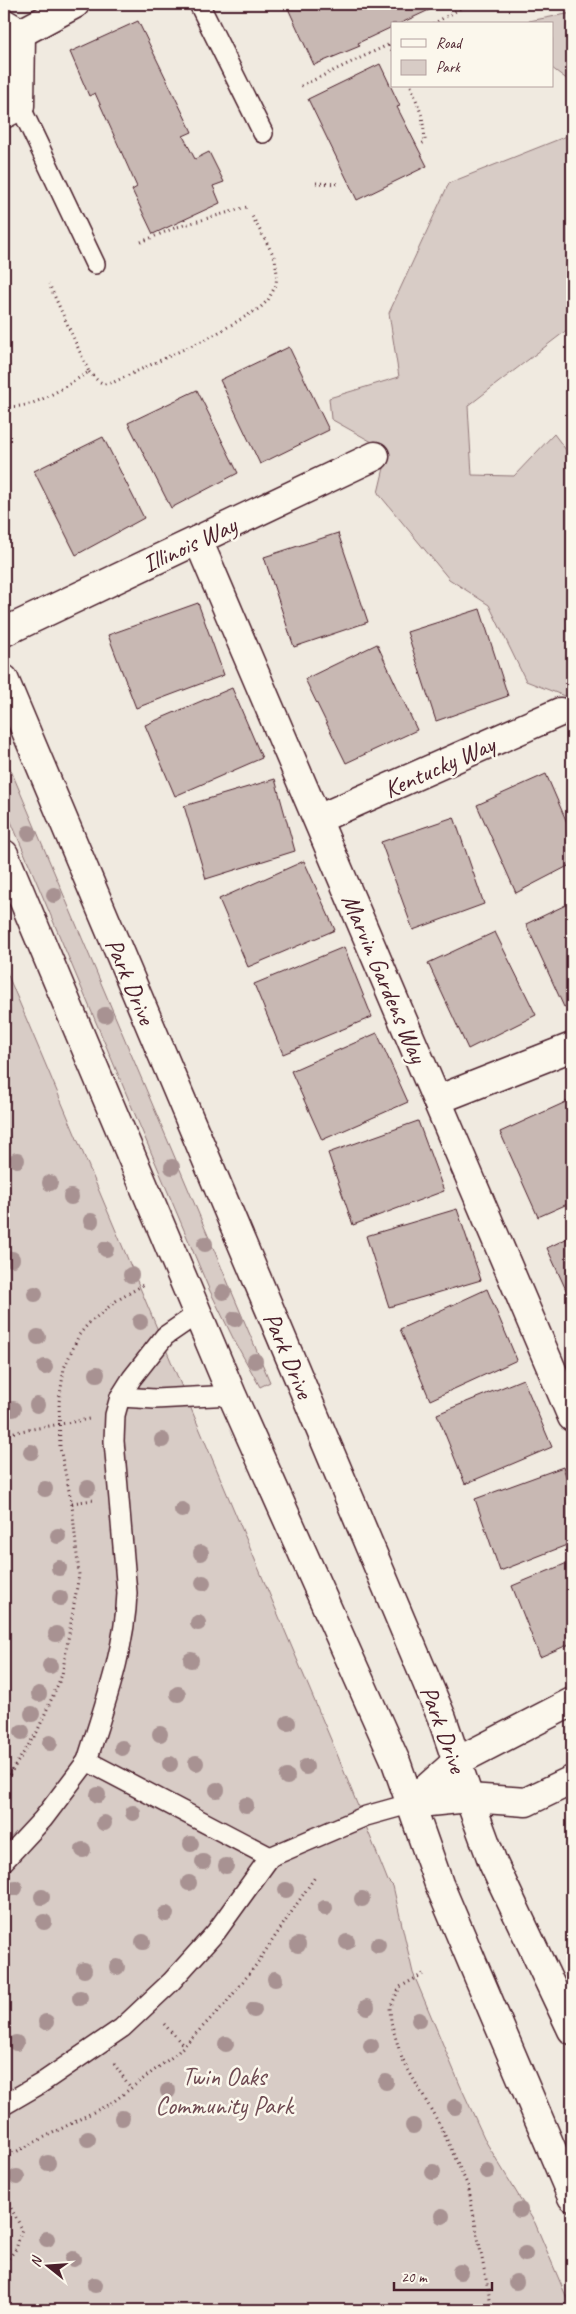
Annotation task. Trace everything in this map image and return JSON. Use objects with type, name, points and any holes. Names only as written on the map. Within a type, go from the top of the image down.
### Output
[{"type":"main road","points":[[12,110],[12,28],[75,4]]},
{"type":"main road","name":"Illinois Way","points":[[4,632],[375,456]]},
{"type":"main road","name":"Marvin Gardens Way","points":[[198,540],[437,1100],[570,1403]]},
{"type":"main road","name":"Park Drive","points":[[4,679],[442,1718],[468,1798],[493,1863],[572,2030]]},
{"type":"main road","name":"Kentucky Way","points":[[318,819],[560,712]]},
{"type":"main road","points":[[4,854],[232,1395],[396,1762],[409,1804],[440,1884],[572,2197]]},
{"type":"main road","points":[[437,1100],[572,1047]]},
{"type":"main road","points":[[409,1804],[456,1762],[572,1702]]},
{"type":"main road","points":[[409,1804],[468,1798],[526,1802],[572,1780]]},
{"type":"lane","points":[[199,4],[264,133]]},
{"type":"lane","points":[[12,110],[95,264]]},
{"type":"lane","points":[[4,1860],[43,1819],[87,1761],[109,1690],[126,1615],[125,1560],[114,1441],[117,1406],[132,1378],[165,1336],[198,1314]]},
{"type":"lane","points":[[117,1406],[154,1399],[232,1395]]},
{"type":"lane","points":[[87,1761],[270,1857]]},
{"type":"lane","points":[[4,2105],[40,2084],[122,2028],[170,1982],[216,1932],[270,1857],[366,1816],[409,1804]]},
{"type":"path","points":[[436,22],[468,4]]},
{"type":"path","points":[[301,86],[338,67],[391,44]]},
{"type":"path","points":[[412,88],[422,116],[425,139],[419,145]]},
{"type":"path","points":[[316,184],[341,184]]},
{"type":"path","points":[[141,242],[177,227],[247,207]]},
{"type":"path","points":[[50,284],[89,372],[104,384],[114,382],[214,335],[260,308],[272,294],[277,274],[275,258],[252,216]]},
{"type":"path","points":[[4,406],[14,407],[30,404],[89,372]]},
{"type":"path","points":[[4,1783],[37,1732],[62,1675],[79,1575],[72,1505],[60,1448],[59,1402],[62,1375],[66,1361],[79,1335],[101,1312],[143,1285]]},
{"type":"path","points":[[4,1434],[60,1424],[117,1406]]},
{"type":"path","points":[[4,2158],[114,2102],[176,2053],[226,2003],[250,1973],[315,1877]]},
{"type":"path","points":[[423,1974],[400,1987],[390,2008],[390,2022],[402,2059],[442,2127],[468,2186],[474,2205],[492,2310]]},
{"type":"path","points":[[4,2195],[22,2229],[16,2248],[4,2264]]},
{"type":"green space","points":[[572,13],[572,83],[554,70],[554,22],[529,21]]},
{"type":"green space","points":[[572,134],[572,326],[468,406],[472,475],[514,476],[554,434],[572,458],[572,699],[526,681],[489,605],[449,579],[378,493],[388,451],[331,419],[329,398],[399,377],[389,313],[449,183]]},
{"type":"green space","points":[[4,754],[270,1382],[260,1387],[209,1289],[4,805]]},
{"type":"green space","name":"Twin Oaks Community Park","points":[[4,966],[337,1754],[388,1881],[393,1886],[413,1973],[460,2085],[486,2142],[535,2223],[572,2310],[4,2310]]},
{"type":"building","points":[[286,4],[442,4],[403,22],[391,22],[391,27],[358,43],[360,46],[314,65]]},
{"type":"building","points":[[138,21],[192,132],[183,136],[195,159],[209,152],[224,182],[213,186],[220,203],[153,234],[132,190],[137,187],[95,93],[89,96],[70,52]]},
{"type":"building","points":[[380,64],[400,106],[397,107],[427,166],[357,200],[308,99]]},
{"type":"building","points":[[289,347],[329,430],[260,464],[220,380]]},
{"type":"building","points":[[197,390],[238,473],[171,508],[128,423]]},
{"type":"building","points":[[103,437],[144,518],[76,555],[34,471]]},
{"type":"building","points":[[338,533],[368,622],[294,647],[264,557]]},
{"type":"building","points":[[198,603],[224,675],[136,708],[108,635]]},
{"type":"building","points":[[480,609],[508,696],[436,721],[407,632]]},
{"type":"building","points":[[377,644],[417,730],[346,763],[305,679]]},
{"type":"building","points":[[232,688],[262,758],[175,796],[145,725]]},
{"type":"building","points":[[546,774],[572,834],[572,864],[516,893],[477,805]]},
{"type":"building","points":[[275,779],[295,851],[206,879],[184,806]]},
{"type":"building","points":[[454,817],[484,904],[413,930],[381,842]]},
{"type":"building","points":[[304,861],[335,930],[248,967],[219,899]]},
{"type":"building","points":[[572,902],[572,1003],[564,1007],[526,924]]},
{"type":"building","points":[[495,932],[536,1015],[468,1049],[428,963]]},
{"type":"building","points":[[344,947],[372,1017],[283,1054],[254,984]]},
{"type":"building","points":[[377,1033],[408,1102],[322,1140],[291,1071]]},
{"type":"building","points":[[568,1101],[572,1109],[572,1202],[538,1217],[500,1132]]},
{"type":"building","points":[[418,1121],[444,1191],[353,1225],[328,1153]]},
{"type":"building","points":[[457,1209],[481,1280],[389,1307],[366,1236]]},
{"type":"building","points":[[572,1236],[572,1303],[547,1248]]},
{"type":"building","points":[[487,1289],[517,1360],[430,1400],[400,1329]]},
{"type":"building","points":[[523,1379],[552,1447],[465,1484],[437,1414]]},
{"type":"building","points":[[563,1467],[572,1493],[572,1543],[500,1571],[475,1499]]},
{"type":"building","points":[[572,1561],[572,1643],[540,1657],[512,1586]]}]
